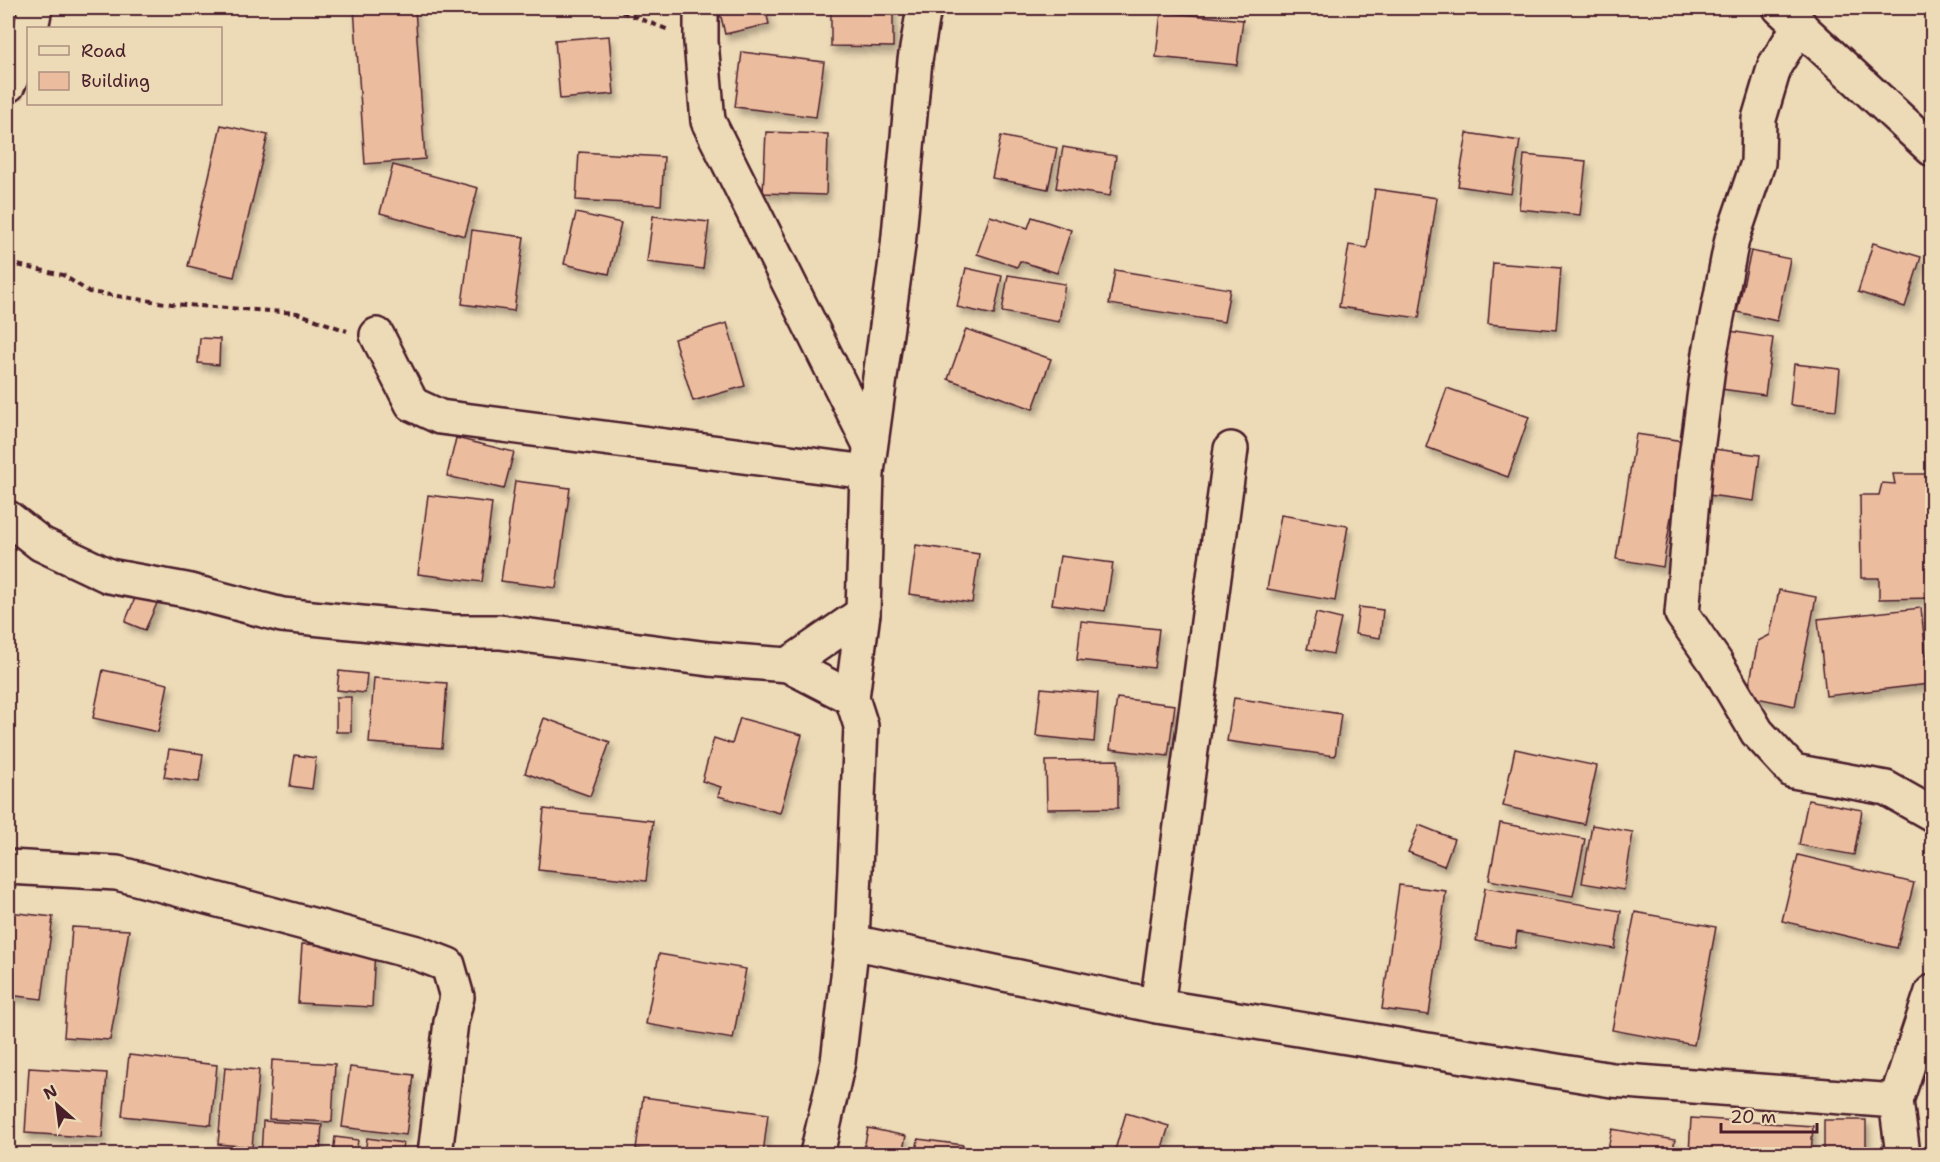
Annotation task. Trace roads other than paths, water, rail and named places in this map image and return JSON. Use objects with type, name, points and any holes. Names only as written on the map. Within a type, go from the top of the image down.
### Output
[{"type":"street","points":[[31,27],[35,8]]},
{"type":"street","points":[[701,8],[701,42],[708,121],[868,458]]},
{"type":"street","points":[[817,1155],[838,1062],[852,942],[861,726],[852,698],[863,613],[868,458],[898,246],[915,60],[924,8]]},
{"type":"street","points":[[1932,149],[1790,16],[1759,118],[1758,162],[1732,239],[1707,376],[1682,614],[1716,663],[1757,732],[1793,771],[1886,788],[1932,814]]},
{"type":"street","points":[[8,85],[27,42]]},
{"type":"street","points":[[377,334],[412,405],[440,417],[868,458]]},
{"type":"street","points":[[1157,1006],[1231,449]]},
{"type":"street","points":[[8,518],[41,544],[109,576],[186,590],[282,615],[450,632],[500,632],[709,659],[788,665],[852,698]]},
{"type":"street","points":[[788,665],[863,613]]},
{"type":"street","points":[[8,867],[117,873],[417,953],[448,965],[457,996],[450,1022],[435,1155]]},
{"type":"street","points":[[852,942],[1157,1006],[1612,1080],[1896,1101]]},
{"type":"street","points":[[1903,1155],[1896,1101],[1932,992]]}]
